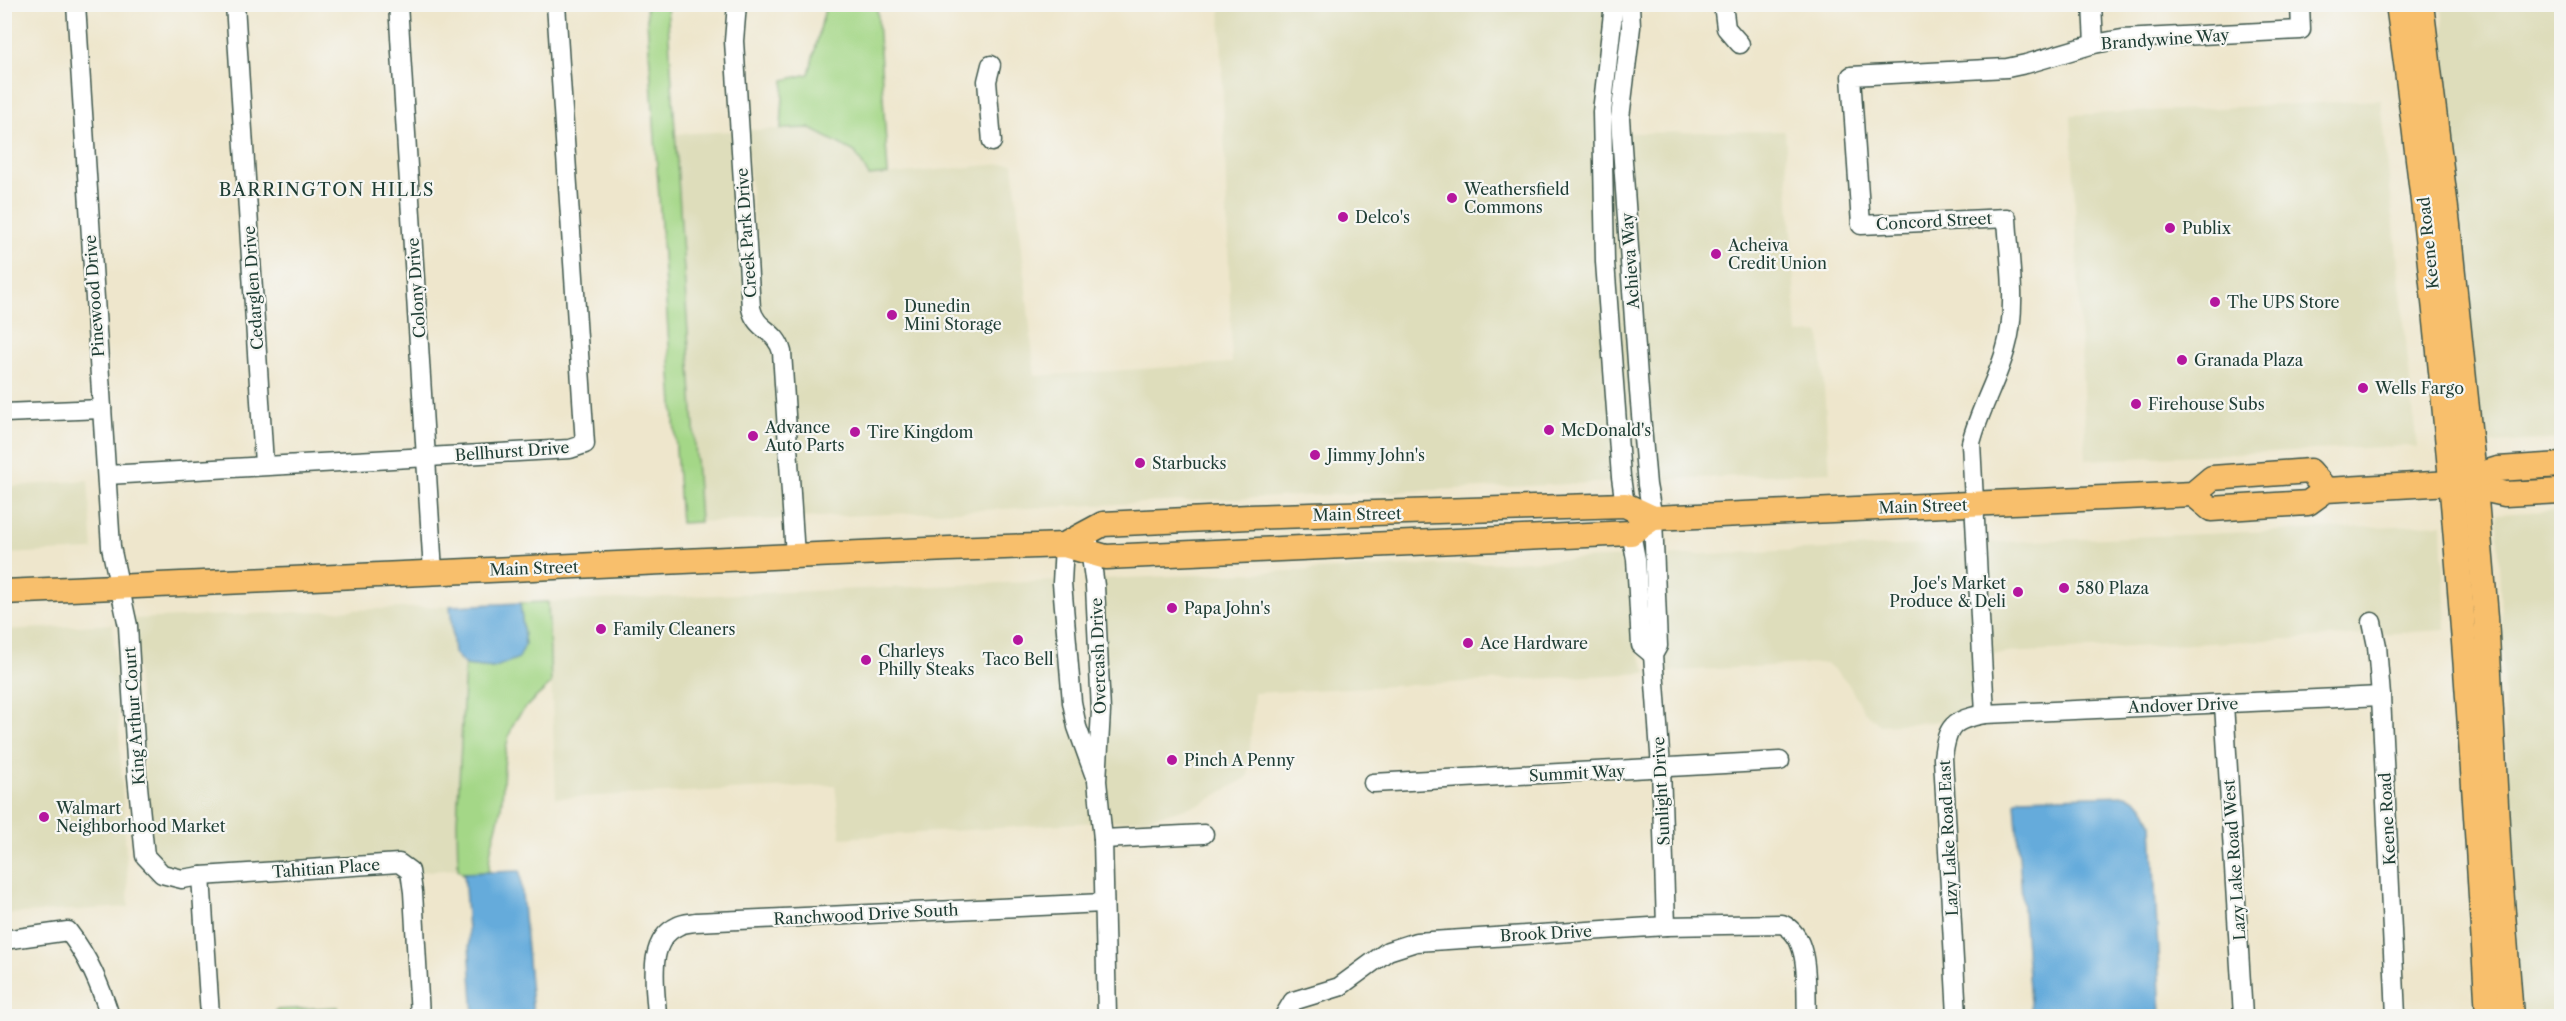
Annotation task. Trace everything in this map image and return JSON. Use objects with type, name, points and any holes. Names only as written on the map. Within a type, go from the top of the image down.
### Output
[{"type":"main road","name":"Keene Road","points":[[2398,4],[2416,131],[2464,627],[2488,1017]]},
{"type":"main road","name":"Keene Road","points":[[2421,4],[2448,225],[2475,482],[2486,617],[2499,861],[2511,1017]]},
{"type":"main road","name":"Main Street","points":[[2475,482],[2498,469],[2562,465]]},
{"type":"main road","name":"Main Street","points":[[1090,543],[1103,524],[1335,515],[1625,505],[1653,518],[2193,494],[2211,509],[2308,502],[2326,490],[2475,482],[2505,494],[2562,492]]},
{"type":"main road","points":[[1625,505],[1631,533],[1653,518]]},
{"type":"main road","points":[[1257,550],[1267,540],[1305,534],[1318,529],[1335,515]]},
{"type":"main road","name":"Main Street","points":[[4,592],[1090,543],[1106,557],[1631,533]]},
{"type":"street","name":"Pinewood Drive","points":[[75,4],[111,547],[120,586]]},
{"type":"street","name":"Cedarglen Drive","points":[[235,4],[264,464]]},
{"type":"street","name":"Colony Drive","points":[[398,4],[433,572]]},
{"type":"street","name":"Bellhurst Drive","points":[[107,475],[264,464],[570,449],[585,444],[556,4]]},
{"type":"street","name":"Creek Park Drive","points":[[737,4],[734,41],[751,308],[756,322],[777,339],[782,352],[795,556]]},
{"type":"street","name":"Achieva Way","points":[[1614,4],[1602,111],[1605,262],[1620,477],[1625,505]]},
{"type":"street","name":"Achieva Way","points":[[1630,4],[1631,27],[1620,118],[1639,391],[1647,485],[1653,518]]},
{"type":"street","points":[[1723,4],[1726,28],[1740,44]]},
{"type":"street","points":[[2092,4],[2094,44]]},
{"type":"street","name":"Brandywine Way","points":[[1861,225],[1851,76],[2007,68],[2094,44],[2122,39],[2301,30],[2300,4]]},
{"type":"street","points":[[991,66],[987,81],[992,142]]},
{"type":"street","name":"Concord Street","points":[[1861,225],[2007,218],[2012,313],[2007,345],[1998,374],[1977,418],[1971,443],[1972,504]]},
{"type":"street","points":[[4,413],[102,409]]},
{"type":"street","points":[[1972,504],[1985,714]]},
{"type":"street","name":"Sunlight Drive","points":[[1653,518],[1658,646],[1653,655],[1661,768],[1666,926]]},
{"type":"street","name":"Sunlight Drive","points":[[1631,533],[1636,559],[1641,645],[1653,655]]},
{"type":"street","name":"Overcash Drive","points":[[1090,543],[1095,586],[1101,711],[1097,781],[1103,839],[1107,1017]]},
{"type":"street","name":"Overcash Drive","points":[[1064,545],[1062,583],[1072,702],[1077,727],[1097,781]]},
{"type":"street","name":"King Arthur Court","points":[[120,586],[128,626],[137,776],[145,856],[162,874],[182,879],[201,876]]},
{"type":"street","name":"Keene Road","points":[[2372,622],[2382,696],[2396,1017]]},
{"type":"street","name":"Andover Drive","points":[[1985,714],[2382,696]]},
{"type":"street","name":"Lazy Lake Road West","points":[[2224,704],[2243,1017]]},
{"type":"street","name":"Lazy Lake Road East","points":[[1957,1017],[1943,758],[1945,740],[1952,727],[1961,719],[1985,714]]},
{"type":"street","name":"Summit Way","points":[[1373,783],[1780,761]]},
{"type":"street","points":[[1103,839],[1204,834]]},
{"type":"street","name":"Tahitian Place","points":[[201,876],[399,863],[410,871],[413,892],[420,1017]]},
{"type":"street","points":[[201,876],[210,1017]]},
{"type":"street","name":"Ranchwood Drive South","points":[[657,1017],[654,965],[656,951],[666,936],[677,926],[696,921],[1103,903]]},
{"type":"street","name":"Brook Drive","points":[[1286,1013],[1298,999],[1339,987],[1389,951],[1416,942],[1666,926],[1782,924],[1789,927],[1798,939],[1803,957],[1807,1017]]},
{"type":"street","points":[[4,940],[68,931],[84,952],[97,978],[110,1017]]},
{"type":"shaded area","points":[[1220,5],[1607,5],[1615,482],[799,518],[790,365],[761,318],[746,130],[809,128],[855,152],[869,176],[1013,163],[1035,376],[1232,363]]},
{"type":"shaded area","points":[[1623,5],[1640,480],[1628,481],[1612,262],[1609,112]]},
{"type":"shaded area","points":[[2442,5],[2561,5],[2561,439],[2478,444],[2460,273]]},
{"type":"shaded area","points":[[2381,100],[2417,448],[2406,446],[2086,460],[2071,115]]},
{"type":"shaded area","points":[[733,131],[762,336],[776,354],[786,519],[700,522],[674,134]]},
{"type":"shaded area","points":[[1785,131],[1797,334],[1820,333],[1830,472],[1653,480],[1628,133]]},
{"type":"shaded area","points":[[88,480],[93,550],[5,554],[5,487]]},
{"type":"shaded area","points":[[2561,510],[2561,1013],[2517,1015],[2497,514]]},
{"type":"shaded area","points":[[2442,524],[2446,630],[2381,634],[2376,613],[2364,616],[2368,635],[1988,654],[1982,543]]},
{"type":"shaded area","points":[[1968,543],[1978,707],[1959,711],[1948,721],[1880,725],[1864,711],[1847,682],[1826,663],[1661,672],[1667,644],[1662,556]]},
{"type":"shaded area","points":[[1629,557],[1636,649],[1648,673],[1254,693],[1248,777],[1201,804],[1145,819],[1108,822],[1104,785],[1101,579]]},
{"type":"shaded area","points":[[1056,581],[1095,822],[841,838],[835,785],[556,798],[548,602]]},
{"type":"shaded area","points":[[450,606],[454,653],[465,665],[457,822],[458,869],[417,872],[183,872],[165,868],[151,853],[133,619]]},
{"type":"shaded area","points":[[113,624],[129,907],[5,914],[5,630]]},
{"type":"green space","points":[[646,5],[667,5],[700,522],[681,523]]},
{"type":"green space","points":[[826,5],[877,5],[888,174],[869,176],[855,152],[809,128],[781,129],[784,80],[809,74]]},
{"type":"green space","points":[[548,602],[551,684],[522,711],[515,721],[507,742],[501,808],[491,848],[489,872],[464,873],[464,875],[458,869],[457,822],[465,665],[493,668],[525,645],[520,603]]},
{"type":"green space","points":[[338,1007],[338,1016],[276,1016],[276,1010]]},
{"type":"water","points":[[520,603],[525,645],[519,658],[493,668],[465,665],[454,653],[450,606]]},
{"type":"water","points":[[2126,795],[2136,799],[2143,806],[2152,824],[2161,1016],[2031,1016],[2015,802],[2020,798]]},
{"type":"water","points":[[520,871],[533,1016],[474,1016],[464,873]]},
{"type":"place","name":"Weathersfield Commons","points":[[1452,198]]},
{"type":"place","name":"Delco's","points":[[1343,217]]},
{"type":"place","name":"Publix","points":[[2170,228]]},
{"type":"place","name":"Acheiva Credit Union","points":[[1716,254]]},
{"type":"place","name":"The UPS Store","points":[[2215,302]]},
{"type":"place","name":"Dunedin Mini Storage","points":[[892,315]]},
{"type":"place","name":"Granada Plaza","points":[[2182,360]]},
{"type":"place","name":"Wells Fargo","points":[[2363,388]]},
{"type":"place","name":"Firehouse Subs","points":[[2136,404]]},
{"type":"place","name":"McDonald's","points":[[1549,430]]},
{"type":"place","name":"Tire Kingdom","points":[[855,432]]},
{"type":"place","name":"Advance Auto Parts","points":[[753,436]]},
{"type":"place","name":"Jimmy John's","points":[[1315,455]]},
{"type":"place","name":"Starbucks","points":[[1140,463]]},
{"type":"place","name":"580 Plaza","points":[[2064,588]]},
{"type":"place","name":"Joe's Market Produce & Deli","points":[[2018,592]]},
{"type":"place","name":"Papa John's","points":[[1172,608]]},
{"type":"place","name":"Family Cleaners","points":[[601,629]]},
{"type":"place","name":"Taco Bell","points":[[1018,640]]},
{"type":"place","name":"Ace Hardware","points":[[1468,643]]},
{"type":"place","name":"Charleys Philly Steaks","points":[[866,660]]},
{"type":"place","name":"Pinch A Penny","points":[[1172,760]]},
{"type":"place","name":"Walmart Neighborhood Market","points":[[44,817]]},
{"type":"district","name":"BARRINGTON HILLS","points":[[327,190]]}]
